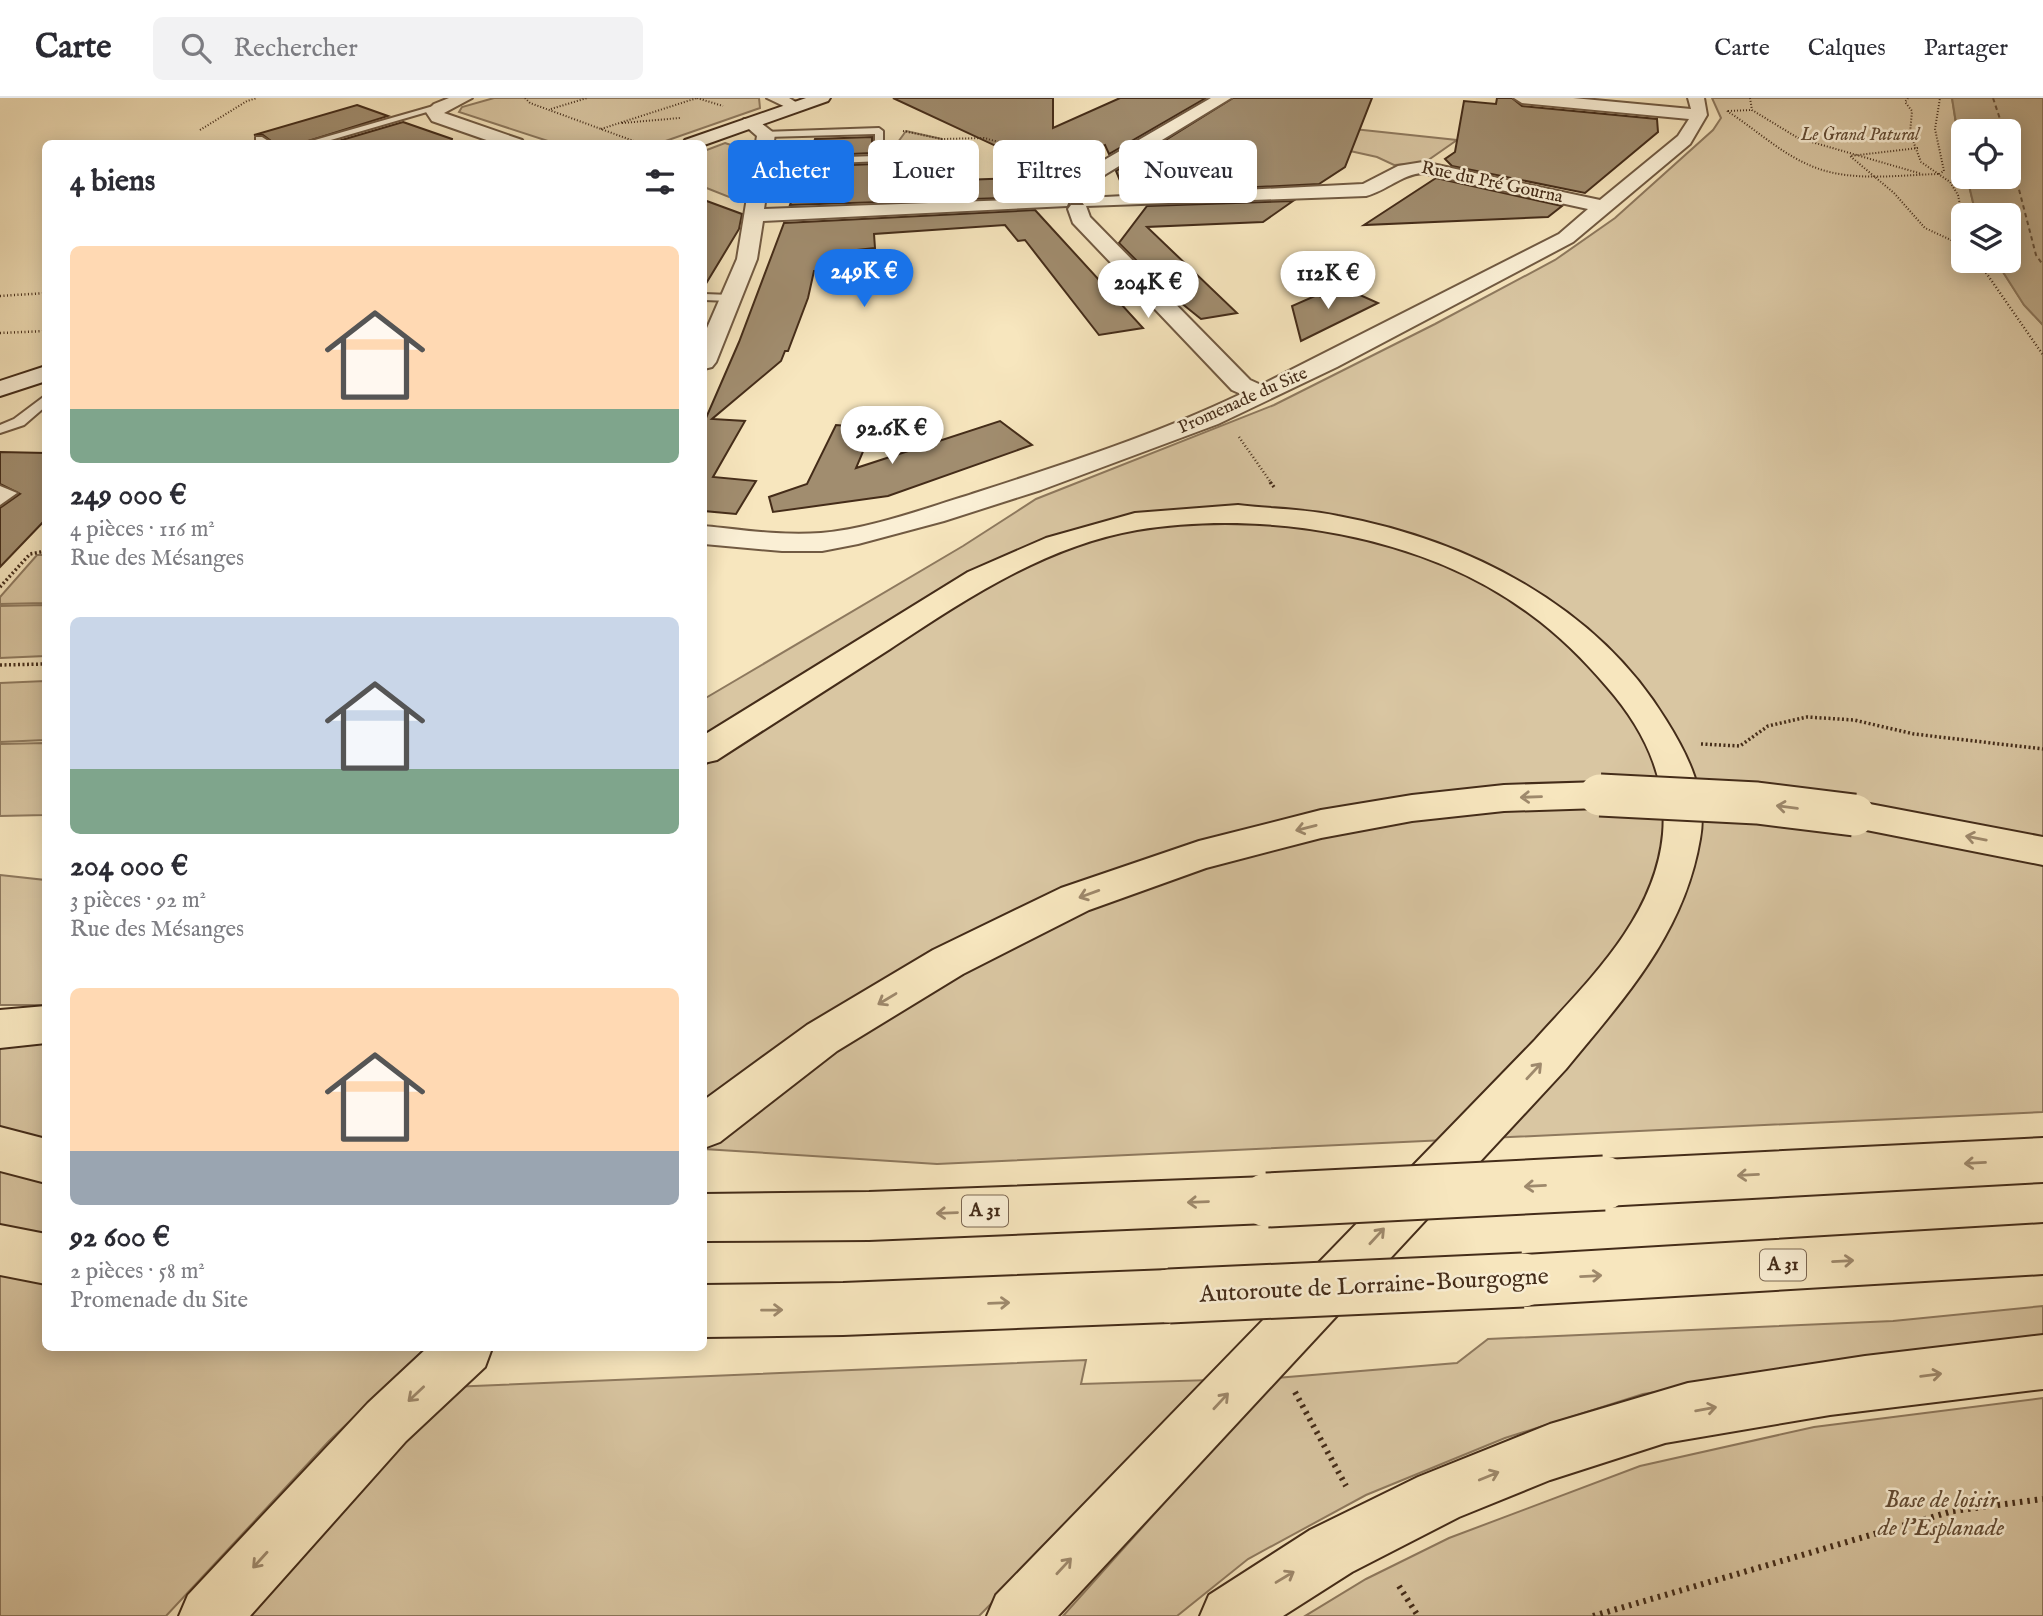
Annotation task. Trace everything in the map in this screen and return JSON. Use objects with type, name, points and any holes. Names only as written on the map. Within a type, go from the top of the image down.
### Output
[{"type":"highway","points":[[707,749],[979,578],[1043,549],[1135,522],[1238,514],[1337,524],[1411,544],[1483,572],[1539,606],[1592,649],[1637,700],[1672,759],[1681,796],[1682,836],[1670,887],[1650,930],[1618,976],[1541,1065],[1017,1616]]},
{"type":"highway","points":[[707,1125],[822,1038],[948,962],[1075,899],[1199,855],[1321,824],[1412,808],[1504,797],[1600,795],[1757,803],[1854,815],[2043,851]]},
{"type":"highway","points":[[0,1029],[42,1024]]},
{"type":"highway","points":[[0,1149],[42,1160]]},
{"type":"highway","name":"A 31","points":[[707,1218],[869,1216],[1267,1200],[2043,1160]]},
{"type":"highway","points":[[0,1250],[42,1258]]},
{"type":"highway","name":"Autoroute de Lorraine-Bourgogne","points":[[707,1311],[843,1309],[1523,1280],[2043,1250]]},
{"type":"highway","points":[[209,1616],[387,1422],[463,1351]]},
{"type":"highway","points":[[1230,1616],[1281,1579],[1396,1515],[1515,1466],[1667,1415],[1826,1388],[2043,1362]]},
{"type":"street","points":[[464,98],[440,107],[435,112],[438,117],[504,140]]},
{"type":"street","points":[[775,98],[796,107]]},
{"type":"street","points":[[707,140],[758,129],[796,107],[822,98]]},
{"type":"street","points":[[1105,167],[1223,98]]},
{"type":"street","points":[[1522,98],[1698,106]]},
{"type":"street","name":"Promenade du Site","points":[[707,535],[782,542],[822,542],[858,535],[1031,484],[1209,419],[1387,333],[1566,238],[1684,140],[1698,123],[1698,106]]},
{"type":"street","points":[[758,129],[759,140]]},
{"type":"street","name":"Rue du Pré Gourna","points":[[1105,201],[1366,190],[1404,168],[1413,167],[1437,169],[1603,207]]},
{"type":"street","points":[[707,355],[747,259],[756,203]]},
{"type":"street","name":"Rue du Pré Gourna","points":[[754,215],[1051,203]]},
{"type":"street","points":[[1076,203],[1080,219],[1158,286],[1241,385],[1261,395]]},
{"type":"street","points":[[0,389],[42,377]]},
{"type":"lane","points":[[320,140],[440,107]]},
{"type":"lane","points":[[758,129],[879,131],[880,159],[854,160]]},
{"type":"lane","points":[[707,297],[730,298]]},
{"type":"lane","points":[[0,429],[19,422],[42,402]]},
{"type":"lane","points":[[0,490],[10,493],[0,501]]},
{"type":"path","points":[[201,130],[247,101],[257,98]]},
{"type":"path","points":[[524,98],[530,103],[630,140]]},
{"type":"path","points":[[550,110],[587,98]]},
{"type":"path","points":[[600,130],[697,98]]},
{"type":"path","points":[[1750,98],[1752,110]]},
{"type":"path","points":[[1908,98],[1905,102],[1912,111],[1908,125],[1921,162],[1950,182],[1960,203]]},
{"type":"path","points":[[1923,174],[1798,138],[1782,131],[1752,110],[1727,111],[1808,164],[1840,173],[1872,174],[1923,174],[1939,174],[1944,172],[1935,129],[1940,98]]},
{"type":"path","points":[[622,123],[684,118]]},
{"type":"path","points":[[879,131],[906,131],[942,139],[984,138],[993,140]]},
{"type":"path","points":[[1850,154],[1918,148]]},
{"type":"path","points":[[1850,154],[1925,228],[1951,240]]},
{"type":"path","points":[[1987,273],[2043,355]]},
{"type":"path","points":[[0,296],[42,293]]},
{"type":"path","points":[[0,333],[42,331]]},
{"type":"path","points":[[1209,419],[1237,435],[1280,497]]},
{"type":"path","points":[[0,587],[30,554],[42,552]]},
{"type":"path","points":[[0,665],[42,664]]},
{"type":"path","points":[[1691,743],[1741,746],[1768,726],[1807,717],[1854,720],[1914,734],[2043,749]]},
{"type":"path","points":[[1294,1391],[1346,1486]]},
{"type":"path","points":[[1593,1616],[1953,1511],[2043,1499]]},
{"type":"path","points":[[1399,1586],[1418,1616]]},
{"type":"green space","points":[[494,98],[759,98],[760,108],[668,140],[545,140],[459,112],[462,107]]},
{"type":"green space","name":"Le Grand Patural","points":[[1712,98],[1952,98],[1955,119],[1951,119],[1951,189],[1970,189],[1973,203],[1951,203],[1951,273],[2004,273],[2024,305],[2043,325],[2043,1112],[937,1164],[707,1149],[707,764],[746,736],[727,724],[707,737],[707,697],[963,546],[1036,499],[1274,405],[1555,260],[1615,218],[1713,130],[1721,118]]},
{"type":"green space","points":[[1316,125],[1457,140],[1424,163],[1394,165],[1377,157],[1296,139]]},
{"type":"green space","points":[[906,131],[942,140],[899,140]]},
{"type":"green space","points":[[728,144],[728,197],[707,188],[707,150]]},
{"type":"green space","points":[[37,555],[42,555],[42,603],[0,604],[0,597]]},
{"type":"green space","points":[[42,605],[42,656],[0,658],[0,606]]},
{"type":"green space","points":[[42,681],[42,740],[0,742],[0,683]]},
{"type":"green space","points":[[42,743],[42,815],[0,816],[0,744]]},
{"type":"green space","points":[[0,875],[42,880],[42,1005],[0,1005]]},
{"type":"green space","points":[[42,1043],[42,1351],[423,1351],[329,1441],[166,1616],[0,1616],[0,1045]]},
{"type":"green space","points":[[2043,1306],[2043,1337],[1908,1353],[1643,1394],[1505,1438],[1366,1495],[1248,1559],[1177,1616],[1063,1616],[1276,1378],[1457,1363],[1488,1339],[1893,1321]]},
{"type":"green space","points":[[1086,1360],[1081,1384],[1210,1380],[979,1616],[242,1616],[450,1387]]},
{"type":"green space","name":"Base de loisir de l'Esplanade","points":[[2043,1398],[2043,1616],[1305,1616],[1366,1579],[1449,1538],[1640,1466],[1814,1427]]},
{"type":"shaded area","points":[[1952,98],[2043,98],[2043,325],[2024,305],[2004,273],[2021,273],[2021,203],[1973,203],[1970,189],[2021,189],[2021,119],[1955,119]]},
{"type":"building","points":[[893,98],[1053,98],[1053,128],[1120,98],[1206,98],[1133,140],[1119,140],[1119,148],[1109,154],[1105,140],[993,140],[993,145]]},
{"type":"building","points":[[1233,98],[1372,98],[1345,167],[1319,184],[1257,187],[1257,140],[1166,140]]},
{"type":"building","points":[[1497,98],[1512,98],[1522,106],[1657,119],[1658,132],[1585,193],[1452,166],[1445,159],[1455,152],[1464,101],[1496,104]]},
{"type":"building","points":[[357,105],[388,116],[312,140],[270,140],[263,135],[254,135]]},
{"type":"building","points":[[403,122],[452,139],[452,140],[342,140]]},
{"type":"building","points":[[872,137],[872,140],[868,140],[868,153],[854,154],[854,140],[815,139]]},
{"type":"building","points":[[868,164],[868,202],[854,203],[854,165]]},
{"type":"building","points":[[1436,178],[1562,206],[1548,217],[1364,225]]},
{"type":"building","points":[[979,179],[993,179],[993,198],[979,199]]},
{"type":"building","points":[[707,201],[742,214],[739,229],[707,282]]},
{"type":"building","points":[[1293,201],[1263,222],[1147,227],[1237,313],[1201,319],[1165,290],[1175,287],[1175,282],[1168,278],[1157,281],[1119,243],[1147,206]]},
{"type":"building","points":[[791,203],[851,203],[790,205]]},
{"type":"building","points":[[1035,210],[1143,328],[1099,335],[1025,240],[1018,241],[1005,225],[874,234],[875,248],[830,253],[823,271],[814,271],[808,298],[788,351],[785,351],[781,361],[712,419],[745,421],[713,477],[756,481],[736,514],[707,511],[707,416],[739,342],[784,223]]},
{"type":"building","points":[[1342,287],[1378,303],[1301,341],[1292,306]]},
{"type":"building","points":[[1000,421],[1032,445],[888,496],[773,512],[769,497],[807,484],[836,425],[873,428],[856,468]]},
{"type":"building","points":[[0,452],[42,453],[42,523],[0,567],[0,508],[20,494],[0,484]]},
{"type":"ferry route","points":[[1993,98],[2000,119]]},
{"type":"ferry route","points":[[2019,189],[2036,255],[2043,265]]}]
